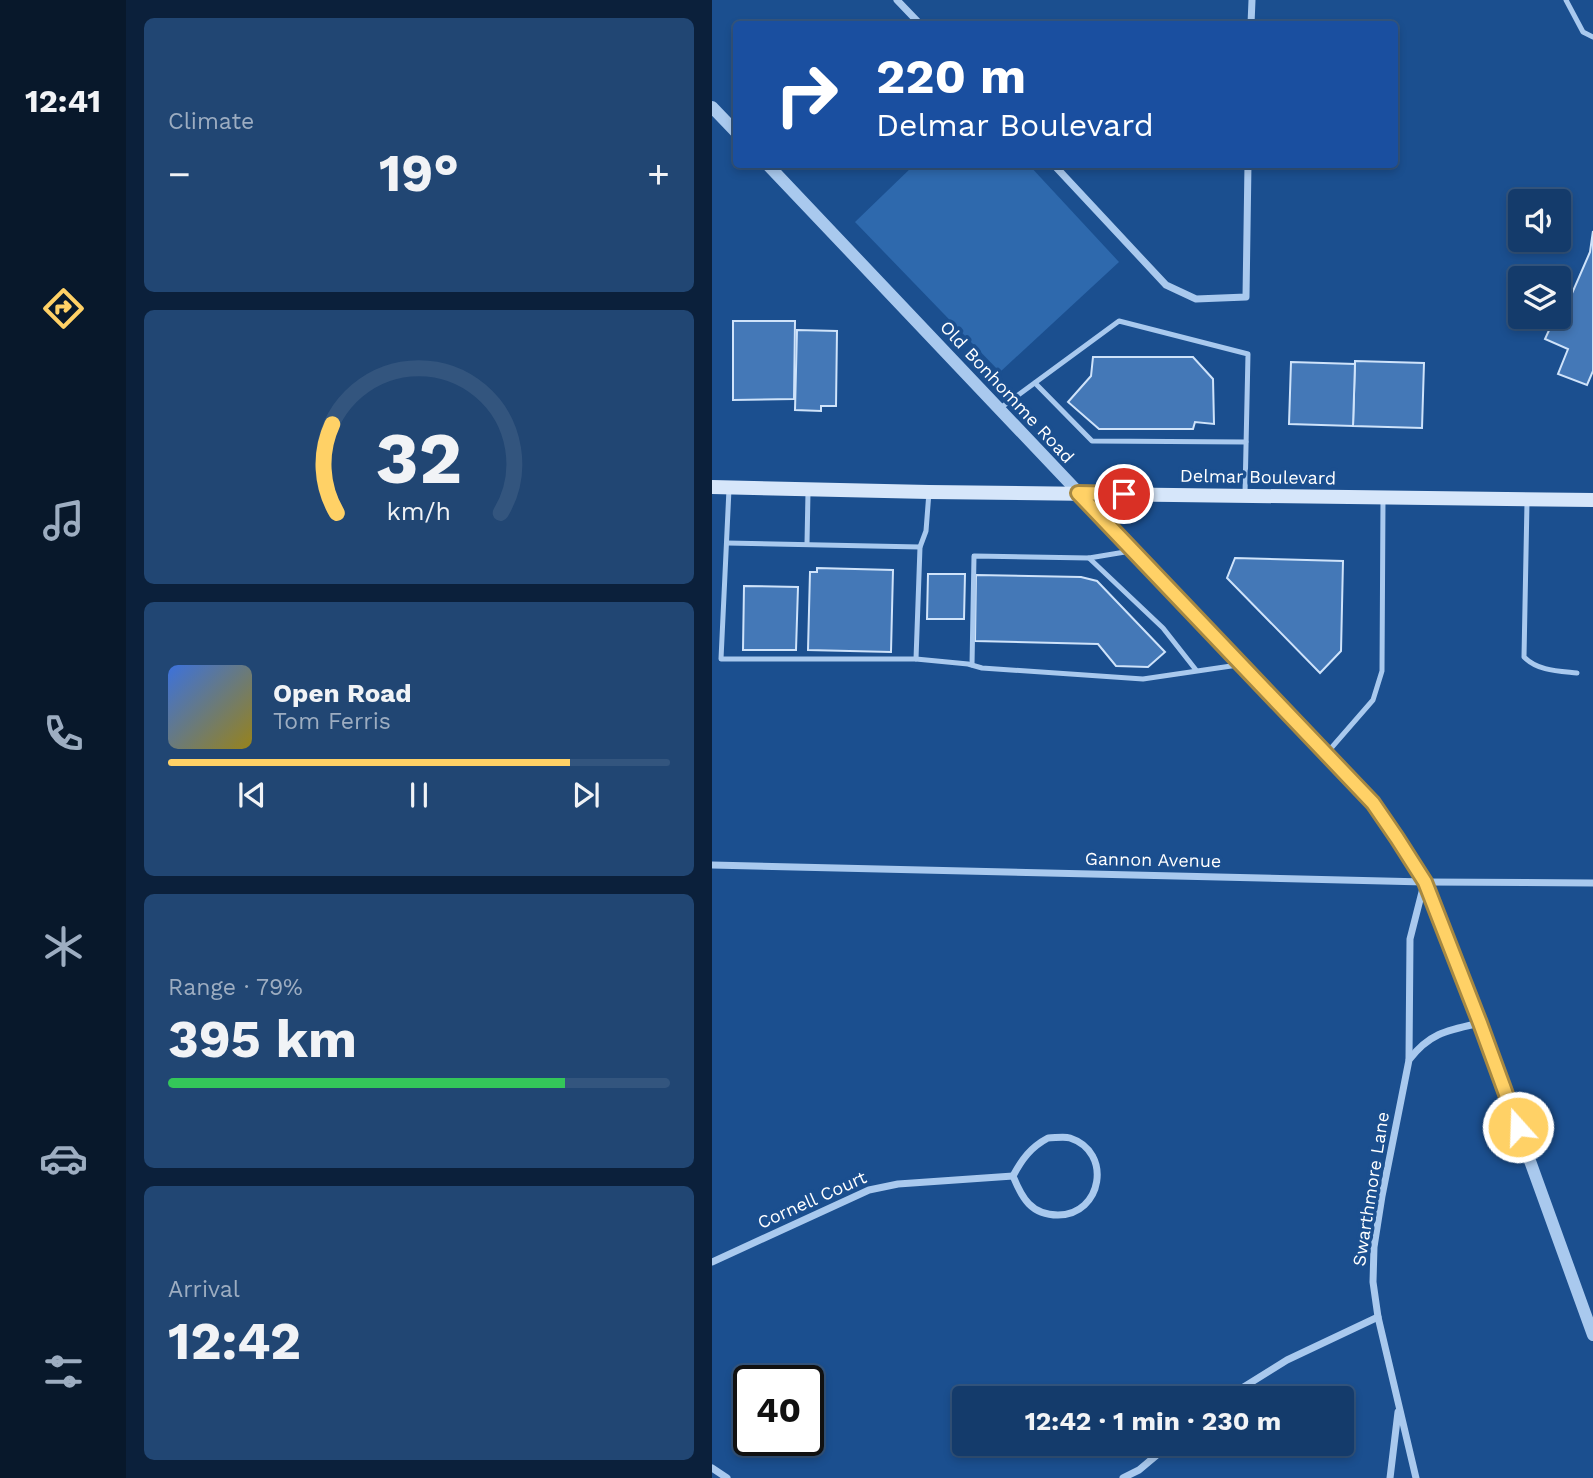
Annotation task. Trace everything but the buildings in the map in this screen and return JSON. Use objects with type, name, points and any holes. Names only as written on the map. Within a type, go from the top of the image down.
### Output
[{"type":"main road","name":"Delmar Boulevard","points":[[712,487],[1245,497],[1593,500]]},
{"type":"street","points":[[897,0],[917,21]]},
{"type":"street","points":[[1251,21],[1252,0]]},
{"type":"street","points":[[712,107],[733,129]]},
{"type":"street","name":"Old Bonhomme Road","points":[[771,168],[1373,803],[1425,882],[1480,1023],[1593,1335]]},
{"type":"street","points":[[1057,168],[1166,285],[1196,299],[1246,297],[1248,168]]},
{"type":"street","name":"Gannon Avenue","points":[[712,865],[1425,882],[1593,883]]},
{"type":"street","name":"Swarthmore Lane","points":[[1416,1478],[1378,1317],[1373,1282],[1374,1247],[1409,1060],[1410,939],[1425,882]]},
{"type":"street","points":[[1409,1060],[1418,1047],[1445,1030],[1480,1023]]},
{"type":"street","points":[[1048,1138],[1069,1138],[1086,1147],[1095,1158],[1098,1184],[1092,1197],[1077,1211],[1063,1215],[1038,1212],[1026,1204],[1013,1176],[1034,1146],[1048,1138]]},
{"type":"street","name":"Cornell Court","points":[[712,1262],[869,1190],[898,1184],[1013,1176]]},
{"type":"street","points":[[1245,1386],[1287,1360],[1378,1317]]},
{"type":"street","name":"Swarthmore Lane","points":[[1390,1478],[1399,1404]]},
{"type":"street","points":[[1123,1478],[1141,1474],[1158,1456]]},
{"type":"street","points":[[712,1468],[727,1478]]},
{"type":"lane","points":[[1567,0],[1583,32],[1593,37]]},
{"type":"lane","points":[[999,409],[1119,321],[1248,354],[1245,497]]},
{"type":"lane","points":[[1035,383],[1092,441],[1246,442]]},
{"type":"lane","points":[[730,488],[721,659],[916,659],[982,668],[1143,679],[1241,664]]},
{"type":"lane","points":[[807,544],[809,489]]},
{"type":"lane","points":[[916,659],[920,547],[926,531],[929,492]]},
{"type":"lane","points":[[1326,754],[1373,700],[1382,671],[1383,498]]},
{"type":"lane","points":[[1527,499],[1524,657],[1530,663],[1547,670],[1577,673]]},
{"type":"lane","points":[[727,543],[920,547]]},
{"type":"lane","points":[[972,665],[974,556],[1089,558],[1133,551]]},
{"type":"lane","points":[[1089,558],[1163,628],[1196,670]]},
{"type":"shaded area","points":[[911,168],[1032,168],[1119,262],[1000,372],[855,222]]},
{"type":"route","points":[[1124,494],[1078,493],[1373,803],[1425,882],[1518,1127]]}]
